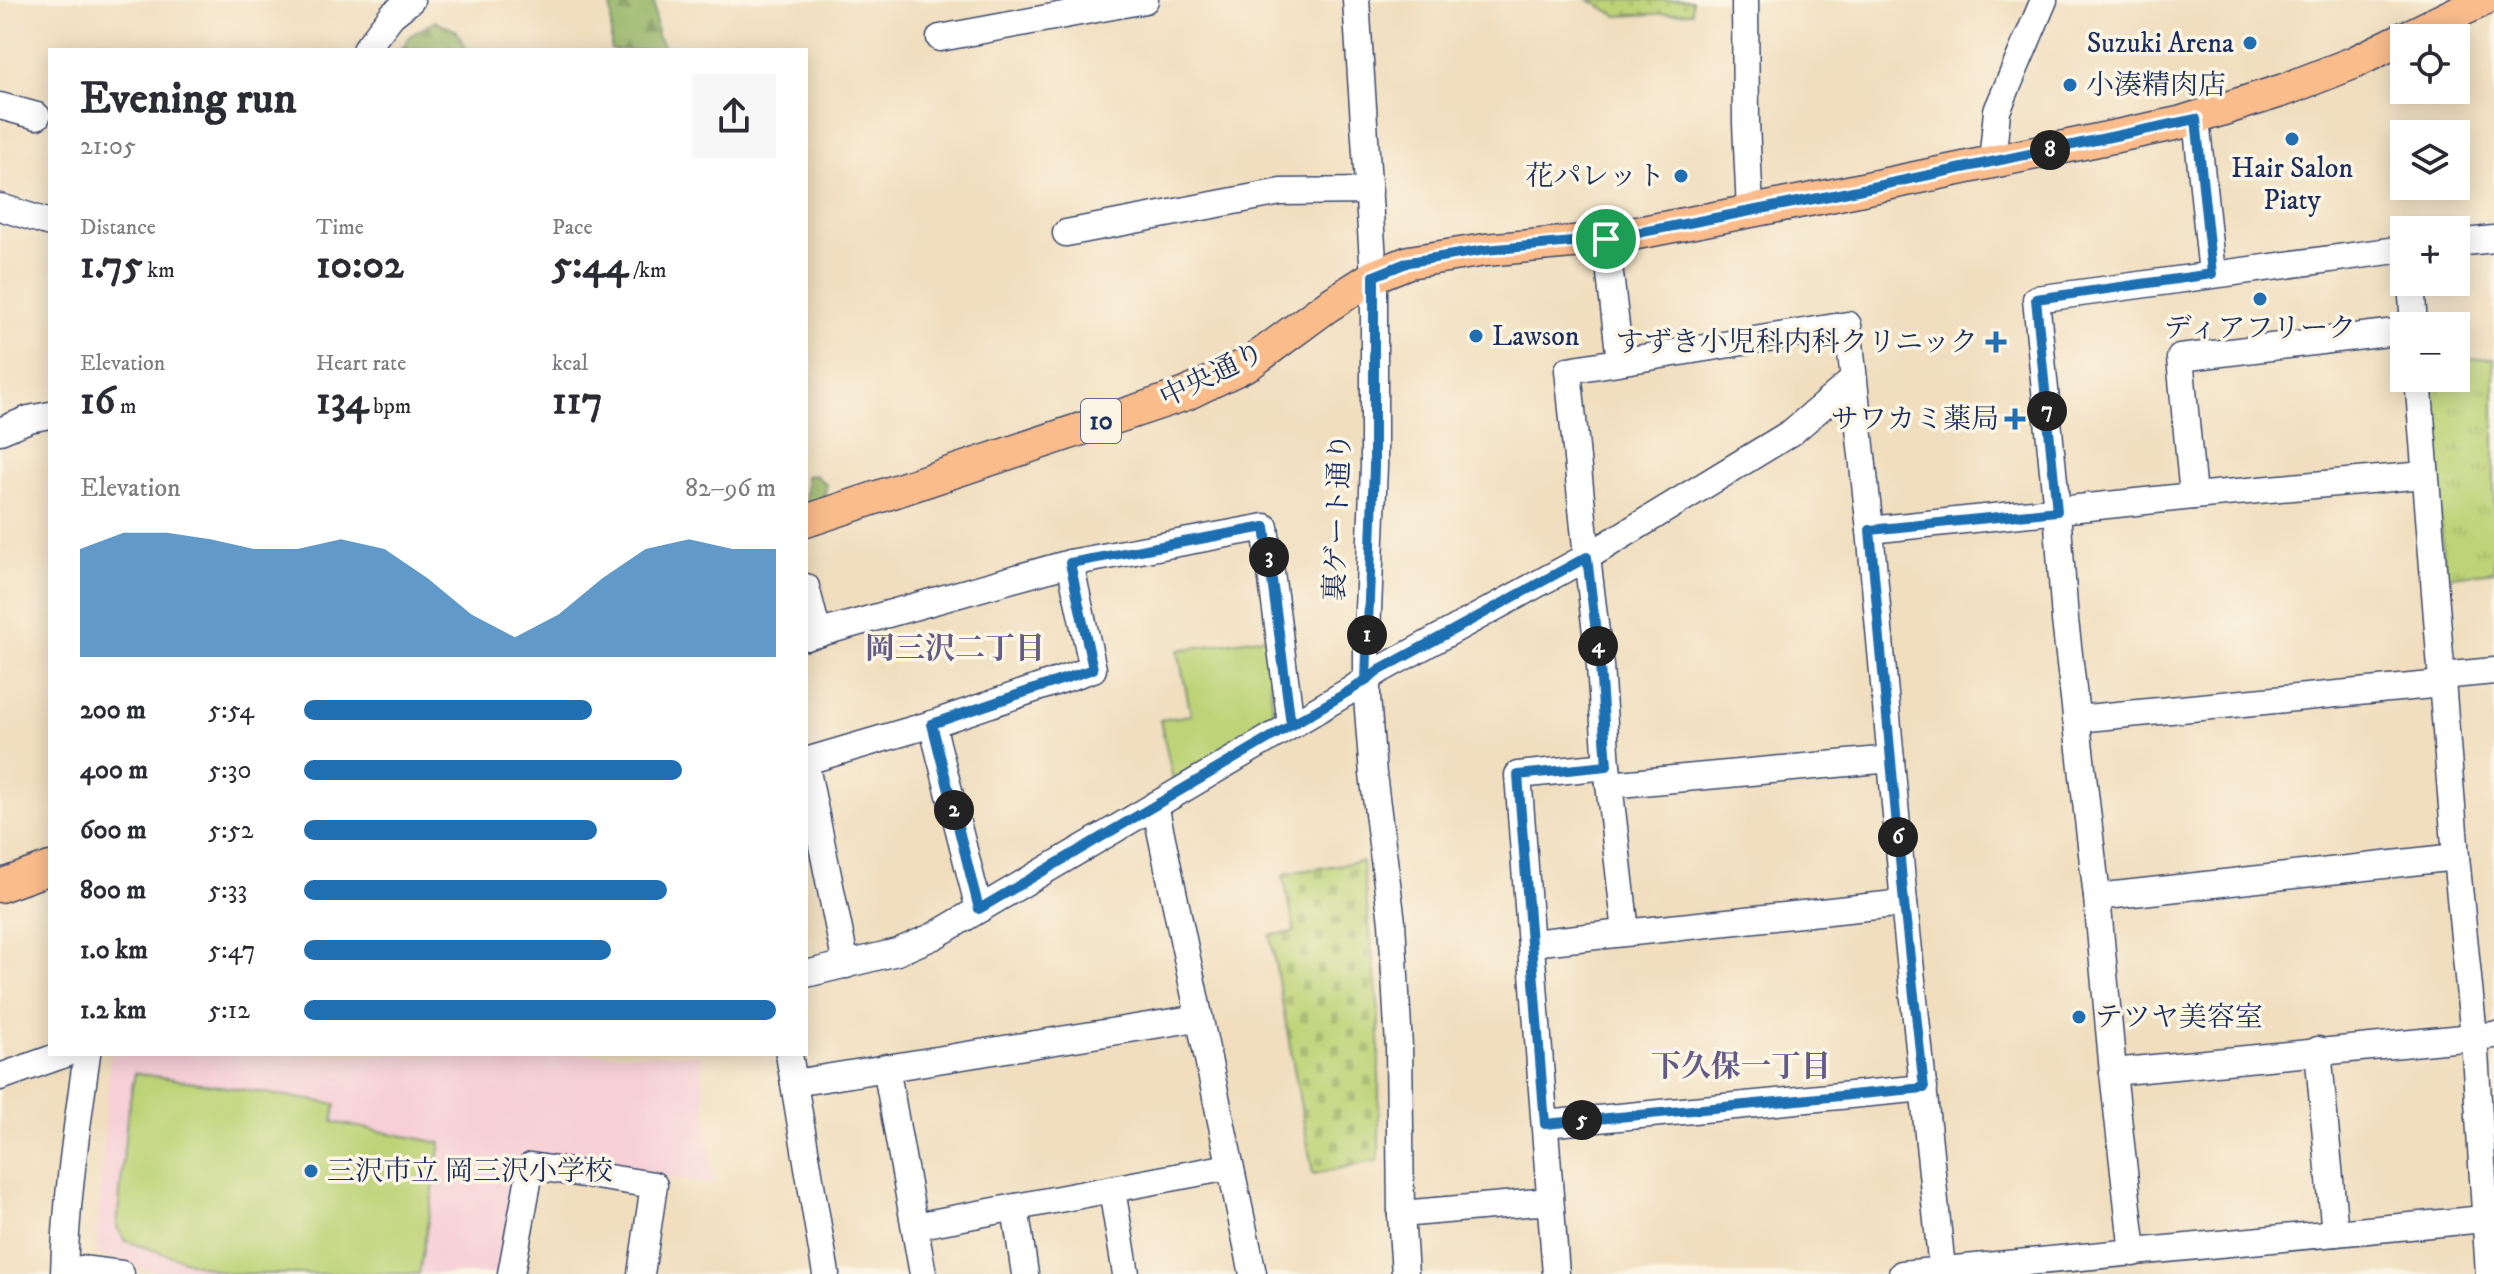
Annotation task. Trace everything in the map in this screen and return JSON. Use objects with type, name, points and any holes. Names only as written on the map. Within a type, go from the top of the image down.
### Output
[{"type":"main road","name":"10","points":[[2425,24],[2448,8],[2483,0]]},
{"type":"main road","name":"10","points":[[1374,276],[1409,262],[1485,250],[1606,239],[1750,212],[2196,119],[2284,90],[2390,45]]},
{"type":"main road","name":"中央通り","points":[[808,520],[1186,394],[1250,363],[1374,276]]},
{"type":"main road","points":[[0,886],[48,869]]},
{"type":"street","points":[[367,48],[392,15],[411,0]]},
{"type":"street","points":[[940,38],[1145,0]]},
{"type":"street","name":"裏ゲート通り","points":[[1356,0],[1374,276],[1374,466],[1366,680],[1373,774],[1392,922],[1405,1274]]},
{"type":"street","points":[[1745,0],[1750,212]]},
{"type":"street","points":[[1992,163],[1997,111],[2044,0]]},
{"type":"street","points":[[0,106],[37,116]]},
{"type":"street","points":[[2196,119],[2212,274]]},
{"type":"street","points":[[1066,233],[1281,192],[1369,191]]},
{"type":"street","points":[[0,207],[48,222]]},
{"type":"street","points":[[1606,239],[1620,361]]},
{"type":"street","points":[[2470,242],[2494,239]]},
{"type":"street","points":[[2133,1253],[2065,620],[2036,299],[2390,251]]},
{"type":"street","points":[[1626,932],[1568,370],[1848,325],[1942,1269]]},
{"type":"street","points":[[2193,496],[2180,358],[2390,333]]},
{"type":"street","points":[[808,974],[897,952],[934,936],[1380,670],[1587,557],[1792,432],[1853,380]]},
{"type":"street","points":[[2419,392],[2456,857],[2484,1036],[2484,1219],[2489,1274]]},
{"type":"street","points":[[3,423],[48,415]]},
{"type":"street","points":[[1870,530],[2424,475]]},
{"type":"street","points":[[808,603],[812,635],[1070,563],[1265,527],[1291,724]]},
{"type":"street","points":[[808,763],[1093,669],[1070,563]]},
{"type":"street","points":[[2076,719],[2441,680],[2494,671]]},
{"type":"street","points":[[932,724],[979,909]]},
{"type":"street","points":[[1556,1274],[1518,775],[1608,775],[1891,759]]},
{"type":"street","points":[[808,774],[846,965]]},
{"type":"street","points":[[1155,805],[1253,1274]]},
{"type":"street","points":[[2097,897],[2456,857]]},
{"type":"street","points":[[1531,943],[1904,903]]},
{"type":"street","points":[[794,1083],[1198,1018]]},
{"type":"street","points":[[2113,1072],[2484,1036]]},
{"type":"street","points":[[2318,1050],[2335,1233]]},
{"type":"street","points":[[0,1077],[59,1056]]},
{"type":"street","points":[[87,1056],[70,1186],[64,1274],[81,1269],[121,1274]]},
{"type":"street","points":[[789,1056],[826,1274]]},
{"type":"street","points":[[886,1067],[923,1274]]},
{"type":"street","points":[[1545,1124],[1924,1088]]},
{"type":"street","points":[[511,1274],[531,1166],[654,1185],[641,1274]]},
{"type":"street","points":[[915,1226],[1229,1167]]},
{"type":"street","points":[[1112,1190],[1126,1274]]},
{"type":"street","points":[[1401,1214],[1549,1201]]},
{"type":"street","points":[[1015,1207],[1025,1274]]},
{"type":"street","points":[[1902,1274],[2484,1219]]},
{"type":"shaded area","name":"三沢市立 岡三沢小学校","points":[[110,1056],[700,1056],[713,1184],[523,1158],[501,1274],[163,1274],[96,1254]]},
{"type":"green space","points":[[611,0],[654,0],[657,35],[665,48],[611,48]]},
{"type":"green space","points":[[1589,0],[1692,0],[1692,12],[1617,16]]},
{"type":"green space","points":[[435,21],[455,30],[467,48],[402,48],[411,35]]},
{"type":"green space","points":[[2494,358],[2494,571],[2445,577],[2431,392],[2470,392],[2470,360]]},
{"type":"green space","points":[[815,475],[827,485],[823,500],[808,504],[808,476]]},
{"type":"green space","points":[[1266,637],[1274,721],[1173,779],[1160,720],[1191,715],[1178,650]]},
{"type":"green space","points":[[1362,861],[1379,1012],[1379,1160],[1313,1174],[1270,935],[1295,932],[1283,874]]},
{"type":"green space","points":[[135,1073],[336,1104],[333,1122],[441,1143],[419,1274],[227,1274],[125,1241],[117,1227],[127,1116]]},
{"type":"place","name":"Suzuki Arena","points":[[2250,43]]},
{"type":"place","name":"小湊精肉店","points":[[2070,85]]},
{"type":"place","name":"Hair Salon Piaty","points":[[2292,139]]},
{"type":"place","name":"花パレット","points":[[1681,176]]},
{"type":"place","name":"ディアフリーク","points":[[2260,299]]},
{"type":"place","name":"Lawson","points":[[1476,336]]},
{"type":"place","name":"すずき小児科内科クリニック","points":[[1996,342]]},
{"type":"place","name":"サワカミ薬局","points":[[2015,419]]},
{"type":"place","name":"テツヤ美容室","points":[[2079,1017]]},
{"type":"place","name":"三沢市立 岡三沢小学校","points":[[311,1171]]},
{"type":"district","name":"岡三沢二丁目","points":[[955,649]]},
{"type":"district","name":"下久保一丁目","points":[[1741,1067]]},
{"type":"route","points":[[1606,239],[1485,250],[1409,262],[1374,276],[1374,466],[1366,680],[1351,690],[979,909],[932,724],[1093,669],[1070,563],[1265,527],[1291,724],[1351,690],[1366,680],[1380,670],[1587,557],[1600,666],[1607,766],[1518,775],[1545,1124],[1924,1088],[1870,530],[2057,511],[2036,299],[2212,274],[2196,119],[1992,163],[1606,239]]}]
